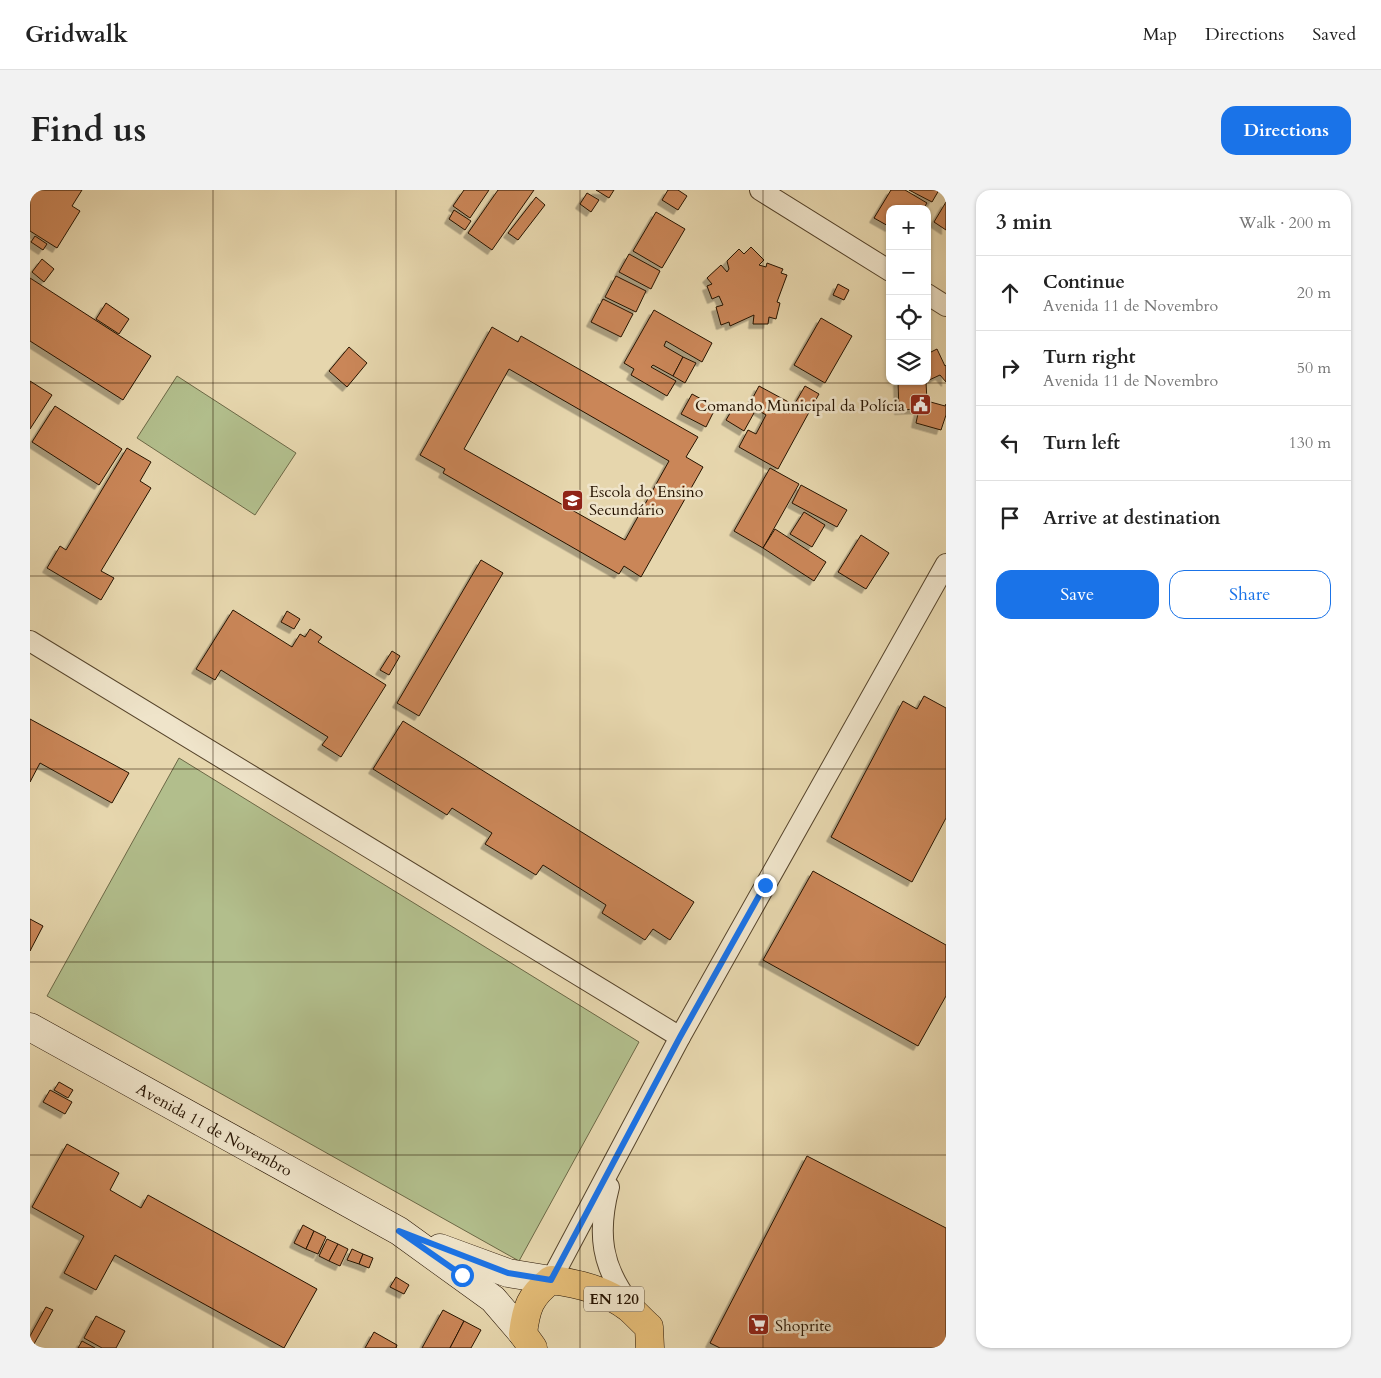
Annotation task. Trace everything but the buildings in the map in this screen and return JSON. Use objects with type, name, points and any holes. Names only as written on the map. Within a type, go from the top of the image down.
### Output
[{"type":"main road","name":"Avenida 11 de Novembro","points":[[30,1027],[399,1231],[493,1299],[526,1343]]},
{"type":"main road","name":"Avenida 11 de Novembro","points":[[399,1231],[508,1273],[551,1280]]},
{"type":"main road","name":"EN 120","points":[[551,1280],[574,1282],[602,1292],[628,1307],[649,1338]]},
{"type":"main road","points":[[526,1343],[525,1315],[531,1301],[540,1289],[551,1280]]},
{"type":"main road","points":[[649,1338],[666,1348]]},
{"type":"street","points":[[760,190],[886,269]]},
{"type":"street","points":[[929,295],[946,306]]},
{"type":"street","points":[[551,1280],[618,1157],[680,1037],[946,564]]},
{"type":"street","points":[[30,641],[680,1037]]},
{"type":"street","points":[[618,1157],[604,1205],[602,1228],[604,1254],[611,1275],[649,1338]]},
{"type":"green space","points":[[177,376],[296,453],[255,515],[137,438]]},
{"type":"green space","points":[[179,758],[639,1042],[519,1261],[47,996]]},
{"type":"place","name":"Comando Municipal da Polícia","points":[[921,405]]},
{"type":"place","name":"Escola do Ensino Secundário","points":[[573,500]]},
{"type":"place","name":"Shoprite","points":[[759,1325]]},
{"type":"route","points":[[462,1275],[399,1231],[508,1273],[551,1280],[618,1157],[680,1037],[765,885]]}]
